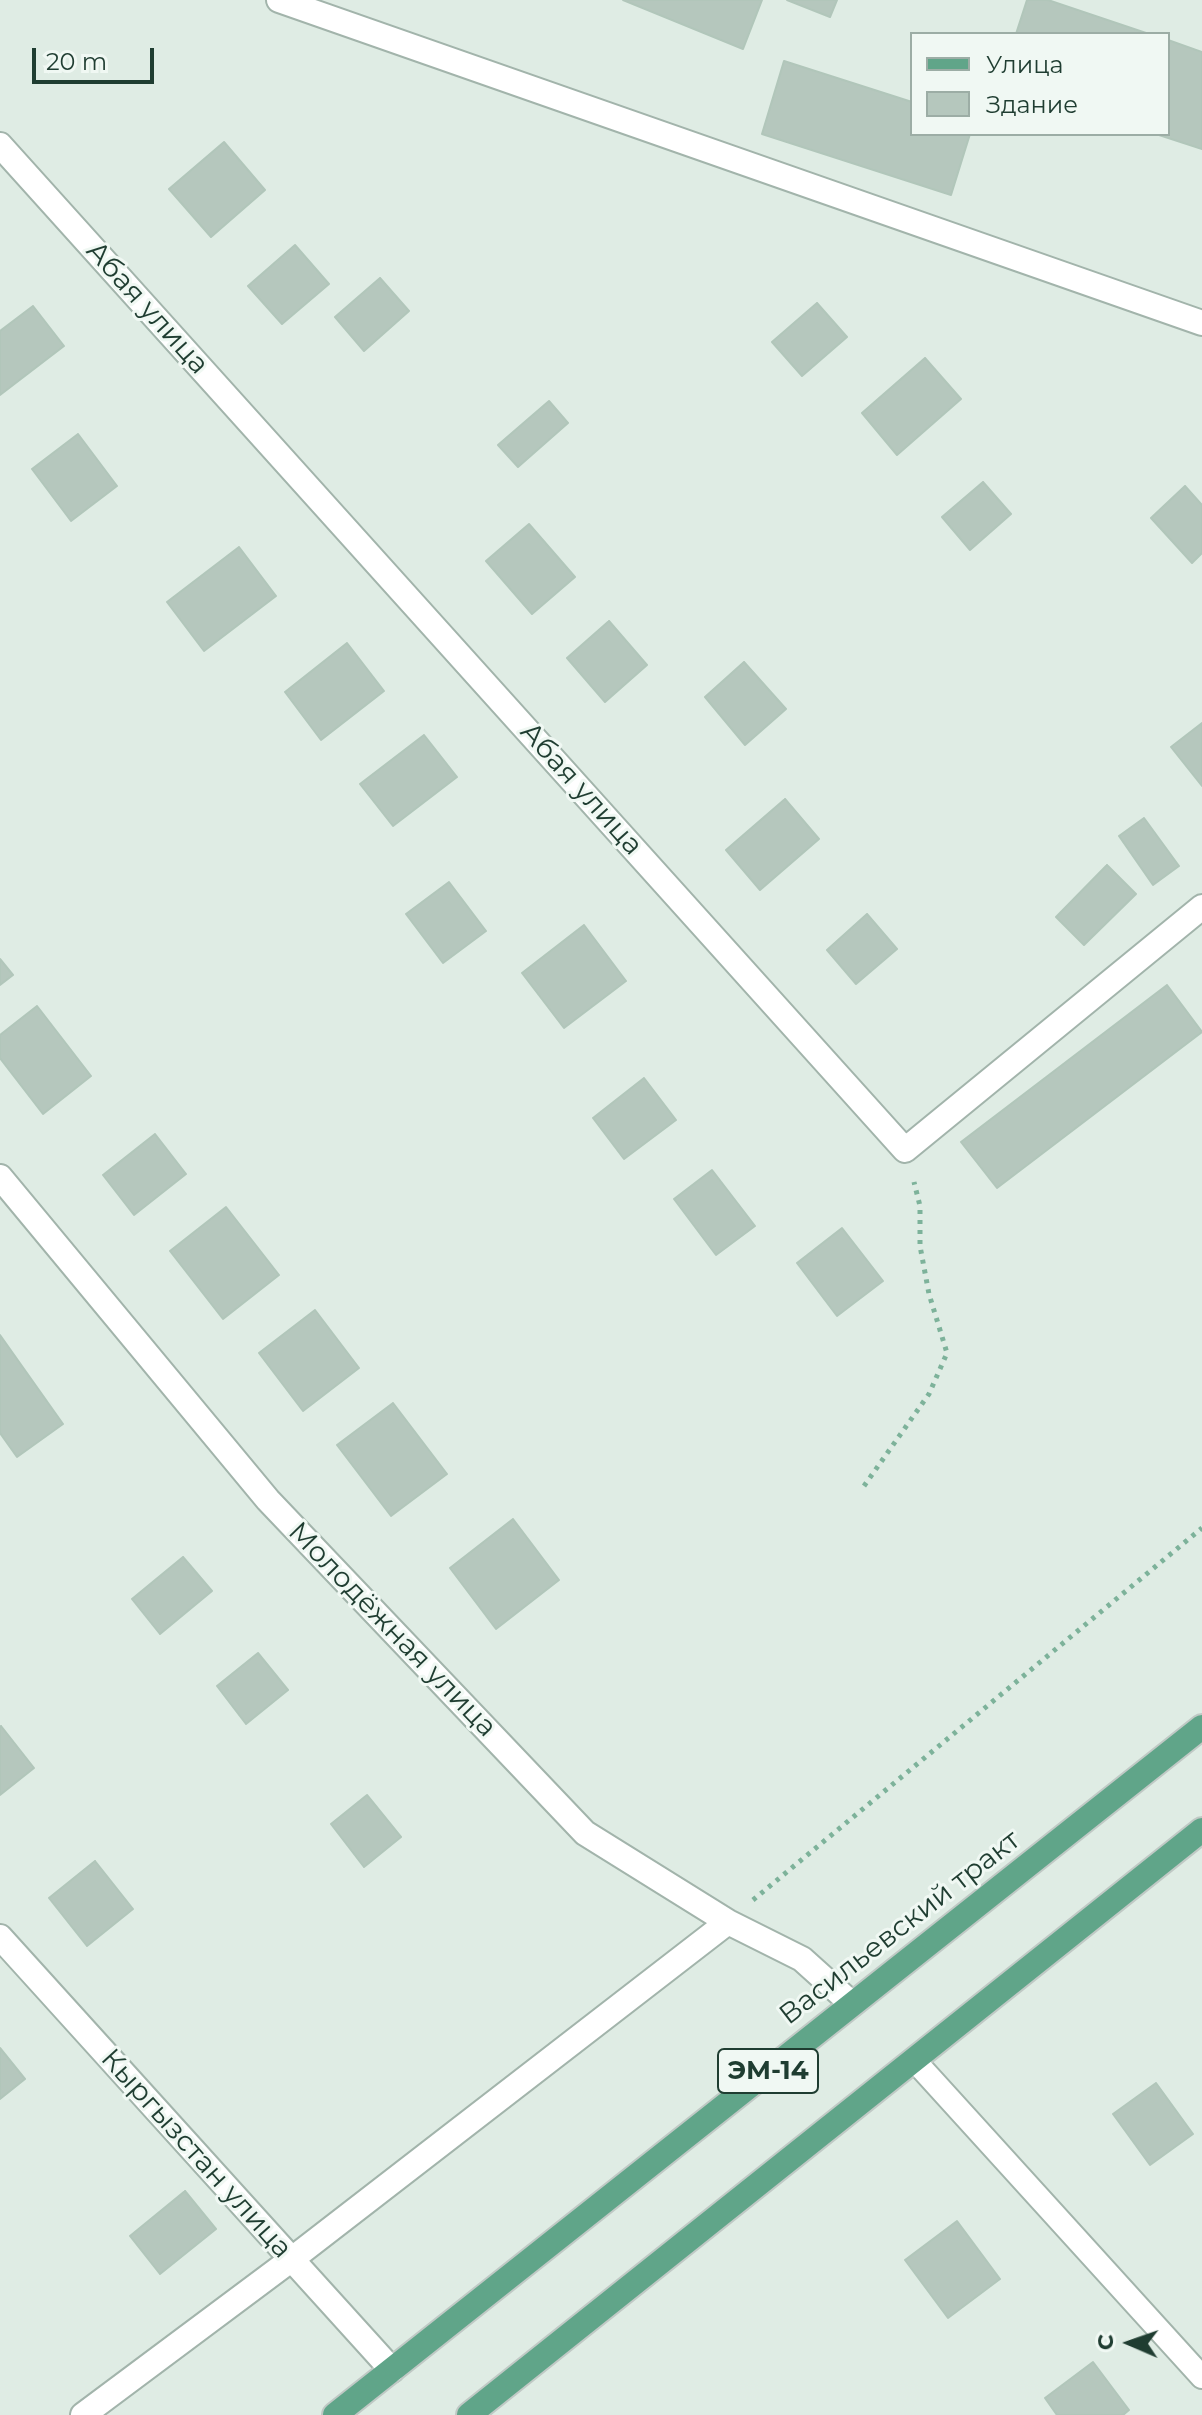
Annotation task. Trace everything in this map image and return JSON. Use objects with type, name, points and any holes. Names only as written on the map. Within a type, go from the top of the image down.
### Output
[{"type":"main road","name":"Васильевский тракт","points":[[335,2415],[1202,1727]]},
{"type":"main road","name":"ЭМ-14","points":[[469,2415],[1202,1830]]},
{"type":"street","points":[[279,0],[1202,323]]},
{"type":"street","name":"Абая улица","points":[[0,145],[905,1150]]},
{"type":"street","points":[[905,1150],[1202,907]]},
{"type":"street","name":"Молодёжная улица","points":[[0,1177],[268,1500],[585,1833],[728,1922],[802,1959],[852,2004]]},
{"type":"street","points":[[83,2415],[292,2259],[728,1922]]},
{"type":"street","name":"Кыргызстан улица","points":[[0,1937],[392,2370]]},
{"type":"lane","points":[[914,2060],[1202,2377]]},
{"type":"path","points":[[864,1486],[929,1394],[947,1353],[929,1294],[920,1246],[920,1206],[905,1150]]},
{"type":"path","points":[[728,1922],[1202,1528]]},
{"type":"building","points":[[623,0],[762,0],[743,49]]},
{"type":"building","points":[[787,0],[837,0],[830,17]]},
{"type":"building","points":[[1027,0],[1048,0],[1143,32],[1017,32]]},
{"type":"building","points":[[1170,41],[1202,52],[1202,149],[1162,136],[1170,136]]},
{"type":"building","points":[[784,61],[910,101],[910,136],[969,136],[951,195],[762,134]]},
{"type":"building","points":[[224,142],[265,190],[211,237],[169,189]]},
{"type":"building","points":[[295,245],[329,284],[282,324],[248,286]]},
{"type":"building","points":[[380,278],[409,311],[364,351],[335,317]]},
{"type":"building","points":[[817,303],[847,337],[802,376],[772,342]]},
{"type":"building","points":[[33,306],[64,346],[0,395],[0,331]]},
{"type":"building","points":[[925,358],[961,399],[897,455],[862,413]]},
{"type":"building","points":[[549,401],[568,423],[518,467],[498,445]]},
{"type":"building","points":[[78,434],[117,486],[71,521],[32,469]]},
{"type":"building","points":[[983,482],[1011,514],[970,550],[942,517]]},
{"type":"building","points":[[1185,486],[1202,505],[1202,553],[1192,563],[1151,518]]},
{"type":"building","points":[[529,524],[575,577],[532,614],[486,561]]},
{"type":"building","points":[[239,547],[276,596],[204,651],[167,602]]},
{"type":"building","points":[[609,621],[647,665],[605,702],[567,658]]},
{"type":"building","points":[[347,643],[384,691],[321,740],[285,692]]},
{"type":"building","points":[[744,662],[786,709],[745,745],[705,697]]},
{"type":"building","points":[[1202,723],[1202,786],[1171,747]]},
{"type":"building","points":[[424,735],[457,777],[393,826],[360,784]]},
{"type":"building","points":[[785,799],[819,839],[760,890],[726,850]]},
{"type":"building","points":[[1144,818],[1179,866],[1153,885],[1119,836]]},
{"type":"building","points":[[1107,865],[1136,894],[1084,945],[1056,917]]},
{"type":"building","points":[[449,882],[486,931],[443,963],[406,914]]},
{"type":"building","points":[[867,914],[897,949],[856,984],[827,950]]},
{"type":"building","points":[[584,925],[626,981],[564,1028],[522,973]]},
{"type":"building","points":[[0,959],[13,975],[0,985]]},
{"type":"building","points":[[1167,985],[1202,1032],[997,1188],[961,1142]]},
{"type":"building","points":[[37,1006],[91,1076],[43,1114],[0,1058],[0,1035]]},
{"type":"building","points":[[644,1078],[676,1120],[624,1159],[593,1118]]},
{"type":"building","points":[[155,1134],[186,1174],[134,1215],[103,1175]]},
{"type":"building","points":[[712,1170],[755,1226],[716,1255],[674,1199]]},
{"type":"building","points":[[226,1207],[279,1275],[223,1319],[170,1251]]},
{"type":"building","points":[[842,1228],[883,1281],[837,1316],[797,1263]]},
{"type":"building","points":[[315,1310],[359,1368],[303,1411],[259,1353]]},
{"type":"building","points":[[0,1335],[63,1424],[17,1457],[0,1433]]},
{"type":"building","points":[[393,1403],[447,1474],[391,1516],[337,1445]]},
{"type":"building","points":[[513,1519],[559,1580],[496,1629],[450,1568]]},
{"type":"building","points":[[183,1557],[212,1591],[160,1634],[132,1599]]},
{"type":"building","points":[[258,1653],[288,1690],[246,1724],[217,1686]]},
{"type":"building","points":[[0,1727],[34,1768],[0,1795]]},
{"type":"building","points":[[367,1795],[401,1837],[364,1867],[331,1824]]},
{"type":"building","points":[[95,1861],[133,1909],[87,1946],[49,1898]]},
{"type":"building","points":[[0,2048],[25,2079],[0,2099]]},
{"type":"building","points":[[1156,2083],[1193,2134],[1150,2165],[1113,2114]]},
{"type":"building","points":[[185,2191],[216,2229],[160,2274],[130,2236]]},
{"type":"building","points":[[957,2221],[1000,2279],[948,2318],[905,2260]]},
{"type":"building","points":[[1093,2362],[1129,2410],[1123,2415],[1057,2415],[1045,2398]]}]
